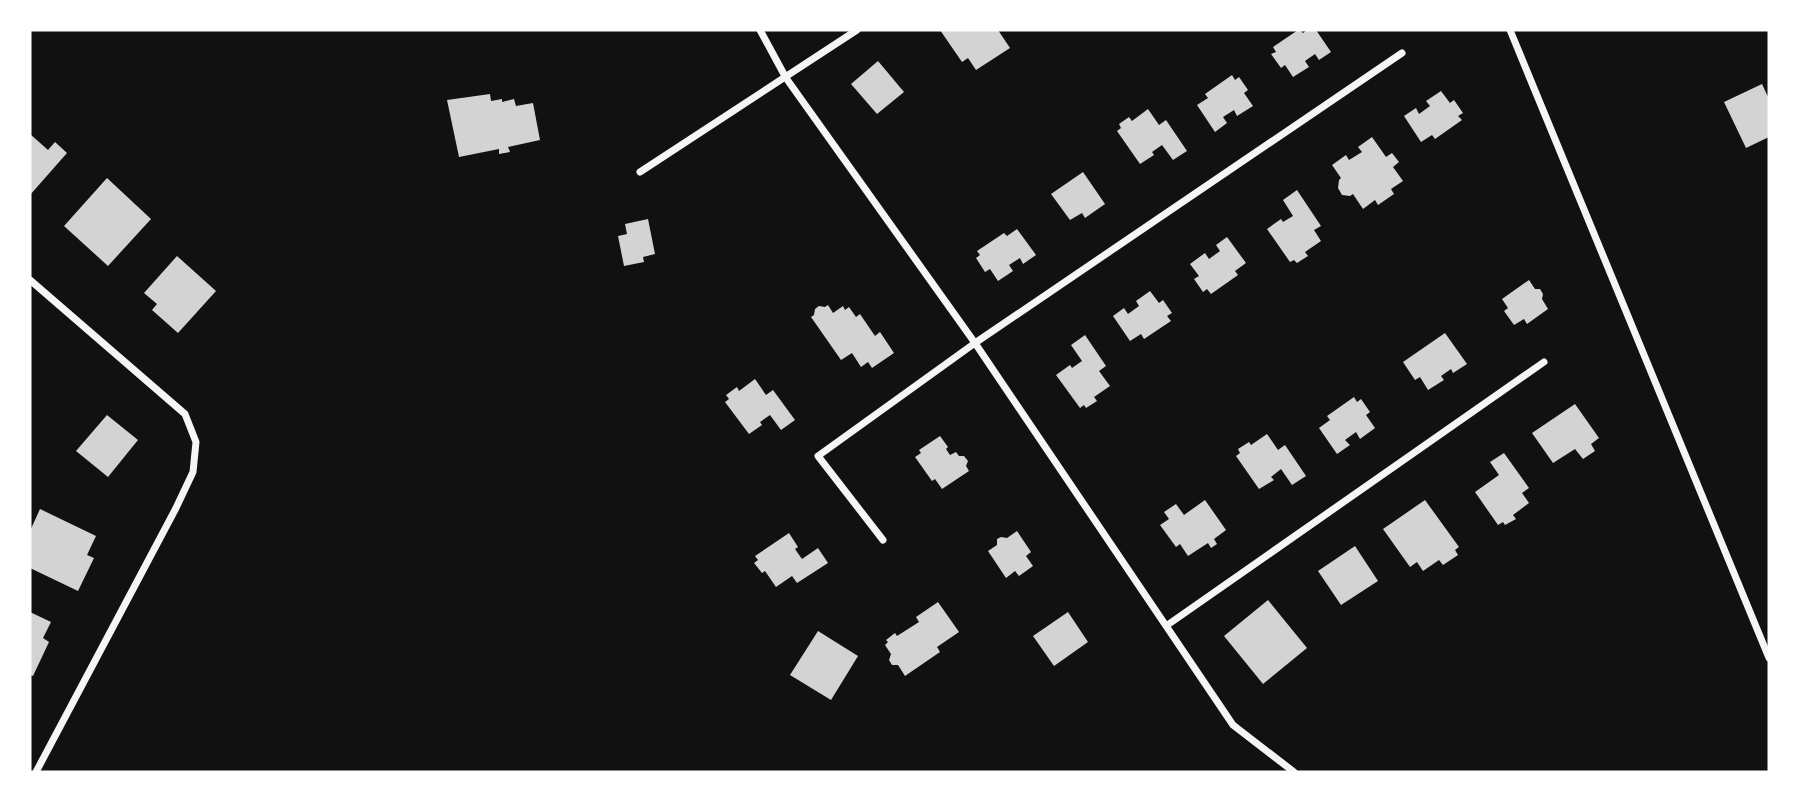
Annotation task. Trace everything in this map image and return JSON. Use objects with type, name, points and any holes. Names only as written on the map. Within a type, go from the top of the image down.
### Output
[{"type":"street","points":[[760,30],[786,78],[975,344],[1233,725],[1294,772]]},
{"type":"street","points":[[640,172],[856,30]]},
{"type":"street","points":[[1510,30],[1769,658]]},
{"type":"street","points":[[883,540],[818,456],[975,344],[1402,53]]},
{"type":"street","points":[[30,280],[185,414],[196,442],[193,472],[176,508],[36,772]]},
{"type":"street","points":[[1166,626],[1544,362]]},
{"type":"building","points":[[940,30],[998,30],[1010,48],[976,70],[968,58],[962,62]]},
{"type":"building","points":[[1298,30],[1303,33],[1316,30],[1331,52],[1319,60],[1315,54],[1305,61],[1309,67],[1293,77],[1285,65],[1281,68],[1271,54],[1276,52],[1273,47]]},
{"type":"building","points":[[878,61],[904,92],[877,114],[851,84]]},
{"type":"building","points":[[1232,75],[1235,80],[1239,77],[1248,90],[1244,93],[1253,106],[1237,116],[1234,110],[1223,117],[1227,123],[1215,132],[1197,105],[1208,98],[1205,94]]},
{"type":"building","points":[[1762,84],[1769,99],[1769,137],[1746,148],[1724,102]]},
{"type":"building","points":[[1441,91],[1450,103],[1454,100],[1463,113],[1458,116],[1462,120],[1435,139],[1432,135],[1421,142],[1404,116],[1416,108],[1419,114],[1430,106],[1426,101]]},
{"type":"building","points":[[490,94],[491,101],[514,99],[516,106],[533,103],[540,140],[508,147],[510,152],[499,154],[499,149],[459,157],[447,100]]},
{"type":"building","points":[[1148,109],[1159,125],[1166,120],[1187,151],[1173,160],[1162,145],[1152,152],[1154,155],[1140,164],[1117,131],[1121,128],[1119,124],[1129,117],[1132,121]]},
{"type":"building","points":[[30,134],[48,150],[55,142],[67,153],[30,195]]},
{"type":"building","points":[[1372,137],[1386,157],[1392,153],[1399,162],[1393,167],[1403,181],[1391,189],[1394,194],[1378,205],[1375,200],[1363,209],[1353,194],[1342,195],[1338,188],[1341,178],[1332,165],[1346,155],[1349,160],[1362,152],[1358,147]]},
{"type":"building","points":[[1083,172],[1105,204],[1085,218],[1082,213],[1070,220],[1051,194]]},
{"type":"building","points":[[107,178],[151,219],[108,266],[64,226]]},
{"type":"building","points":[[1297,190],[1321,226],[1314,230],[1321,241],[1305,252],[1308,256],[1297,263],[1294,260],[1290,262],[1267,229],[1281,219],[1283,222],[1293,216],[1283,200]]},
{"type":"building","points":[[648,219],[655,254],[643,257],[644,262],[624,266],[618,236],[627,234],[625,224]]},
{"type":"building","points":[[1017,229],[1036,255],[1023,264],[1020,258],[1009,265],[1013,271],[998,281],[990,269],[985,272],[976,258],[980,255],[977,251],[1004,233],[1007,236]]},
{"type":"building","points":[[1227,237],[1246,263],[1235,271],[1238,275],[1211,294],[1207,289],[1203,292],[1194,279],[1199,276],[1190,264],[1205,253],[1209,259],[1220,251],[1216,245]]},
{"type":"building","points":[[177,256],[216,291],[178,333],[152,310],[157,304],[144,293]]},
{"type":"building","points":[[1529,280],[1535,289],[1540,289],[1548,309],[1527,324],[1524,319],[1514,325],[1504,311],[1508,308],[1502,299]]},
{"type":"building","points":[[1150,291],[1159,303],[1163,300],[1172,313],[1167,316],[1171,321],[1144,339],[1141,334],[1130,341],[1113,316],[1124,308],[1128,314],[1139,306],[1136,301]]},
{"type":"building","points":[[828,305],[833,313],[843,306],[845,310],[849,307],[856,317],[860,314],[875,336],[880,332],[894,353],[872,368],[868,362],[861,367],[852,353],[841,360],[811,317],[819,306]]},
{"type":"building","points":[[1445,333],[1467,364],[1453,373],[1451,369],[1441,376],[1444,380],[1428,390],[1420,377],[1415,380],[1403,362]]},
{"type":"building","points":[[1085,335],[1106,366],[1099,371],[1110,386],[1094,397],[1097,401],[1086,408],[1084,405],[1080,408],[1056,375],[1070,365],[1072,368],[1082,361],[1071,345]]},
{"type":"building","points":[[755,379],[766,395],[773,390],[795,420],[781,430],[770,415],[749,434],[725,402],[729,399],[726,395],[737,387],[739,391]]},
{"type":"building","points":[[1354,397],[1357,402],[1361,399],[1370,412],[1366,415],[1375,428],[1360,439],[1356,432],[1345,440],[1350,445],[1337,454],[1319,428],[1330,420],[1327,416]]},
{"type":"building","points":[[1575,404],[1599,438],[1591,444],[1595,451],[1583,459],[1575,449],[1553,463],[1532,433]]},
{"type":"building","points":[[107,415],[138,440],[108,477],[76,451]]},
{"type":"building","points":[[1267,434],[1278,450],[1285,445],[1306,476],[1292,485],[1281,469],[1271,477],[1274,480],[1259,489],[1236,456],[1240,453],[1238,449],[1249,442],[1251,445]]},
{"type":"building","points":[[940,436],[950,455],[956,452],[959,456],[964,456],[968,461],[966,466],[969,471],[942,489],[935,479],[932,481],[915,457],[921,453],[919,450]]},
{"type":"building","points":[[1504,453],[1529,488],[1522,493],[1529,503],[1513,515],[1516,519],[1505,525],[1503,522],[1498,525],[1475,492],[1499,475],[1490,462]]},
{"type":"building","points":[[1205,500],[1226,530],[1214,539],[1217,544],[1211,548],[1208,543],[1188,556],[1180,544],[1176,547],[1160,525],[1169,519],[1164,512],[1176,504],[1184,515]]},
{"type":"building","points":[[1425,500],[1459,547],[1455,550],[1458,555],[1443,565],[1439,560],[1423,571],[1417,562],[1410,567],[1383,529]]},
{"type":"building","points":[[40,509],[96,536],[87,555],[94,558],[78,591],[30,568],[30,531]]},
{"type":"building","points":[[1017,531],[1031,552],[1026,556],[1033,566],[1019,576],[1015,571],[1006,578],[988,551],[997,545],[997,539],[1007,538]]},
{"type":"building","points":[[789,533],[802,559],[818,548],[828,563],[797,583],[792,576],[776,587],[765,571],[762,573],[754,563],[758,560],[755,556]]},
{"type":"building","points":[[1355,546],[1378,581],[1341,605],[1318,571]]},
{"type":"building","points":[[1268,600],[1307,648],[1263,684],[1224,636]]},
{"type":"building","points":[[938,602],[959,632],[937,647],[940,652],[905,676],[898,665],[892,665],[889,660],[891,654],[885,645],[888,642],[886,640],[919,622],[916,617]]},
{"type":"building","points":[[30,612],[51,622],[43,638],[49,642],[33,676],[30,675]]},
{"type":"building","points":[[1068,612],[1088,642],[1054,666],[1033,636]]},
{"type":"building","points":[[818,631],[858,656],[831,700],[790,675]]}]
